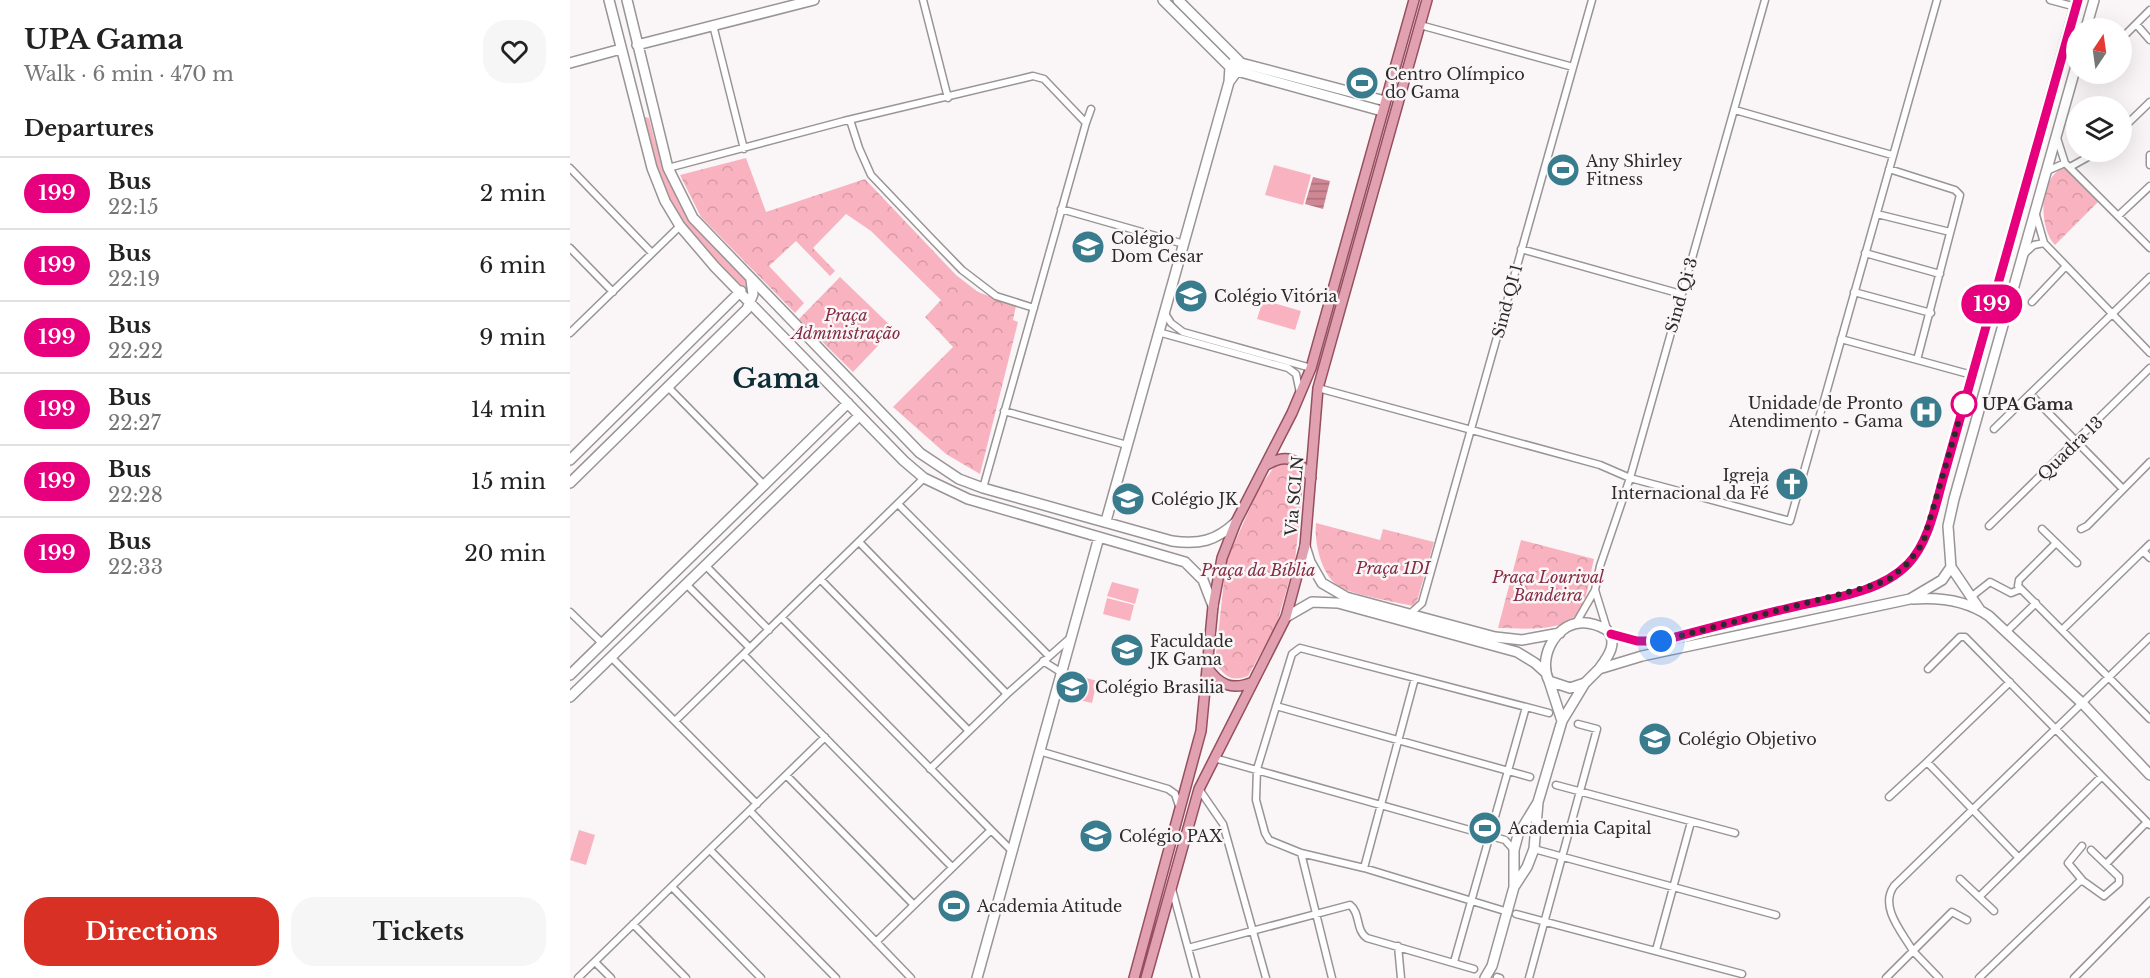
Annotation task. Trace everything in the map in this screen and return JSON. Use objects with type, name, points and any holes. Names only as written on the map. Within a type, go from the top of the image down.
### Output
[{"type":"main road","points":[[609,0],[639,122],[665,201],[680,226],[715,267],[752,302],[859,416],[924,478],[968,499],[1185,562],[1195,569],[1208,589],[1213,606]]},
{"type":"main road","points":[[627,0],[654,119],[668,168],[693,218],[900,434],[939,467],[983,488],[1172,541],[1201,543],[1218,537],[1236,522]]},
{"type":"main road","points":[[637,45],[814,0]]},
{"type":"main road","points":[[1163,0],[1236,65],[1308,91],[1382,111]]},
{"type":"main road","points":[[1178,0],[1236,65],[1311,81],[1385,101]]},
{"type":"main road","name":"Via SCLN","points":[[1134,978],[1201,730],[1213,606],[1222,558],[1236,522],[1311,368],[1414,0]]},
{"type":"main road","name":"Via SCLN","points":[[1146,978],[1199,789],[1286,617],[1305,546],[1318,388],[1427,0]]},
{"type":"main road","points":[[2089,18],[2094,0]]},
{"type":"main road","points":[[613,17],[621,7],[630,15]]},
{"type":"main road","points":[[1562,721],[1547,677],[1544,658],[1550,645],[1560,633],[1576,622],[1596,625],[1637,641],[1661,641],[1875,585],[1891,578],[1908,563],[1923,543],[2062,54],[2066,48]]},
{"type":"main road","points":[[570,63],[621,49]]},
{"type":"main road","points":[[2062,54],[2066,54]]},
{"type":"main road","points":[[1106,521],[1229,81],[1236,65]]},
{"type":"main road","points":[[629,75],[636,82],[643,81],[645,77]]},
{"type":"main road","points":[[1308,91],[1311,88],[1311,81]]},
{"type":"main road","points":[[2071,84],[1954,499],[1948,526],[1951,567],[1980,610],[2007,631],[2083,704],[2150,775]]},
{"type":"main road","points":[[639,122],[646,113],[654,119]]},
{"type":"main road","points":[[1378,128],[1382,131],[1390,130]]},
{"type":"main road","points":[[1374,142],[1381,142],[1386,146]]},
{"type":"main road","points":[[570,483],[752,302],[753,287],[749,276]]},
{"type":"main road","points":[[570,460],[741,291]]},
{"type":"main road","points":[[570,675],[848,403]]},
{"type":"main road","points":[[570,697],[859,416]]},
{"type":"main road","points":[[872,427],[883,429],[888,423],[887,418]]},
{"type":"main road","points":[[887,444],[890,434],[900,434]]},
{"type":"main road","points":[[595,435],[603,451]]},
{"type":"main road","points":[[587,442],[603,451]]},
{"type":"main road","points":[[810,442],[817,445],[820,452]]},
{"type":"main road","points":[[1264,467],[1272,461],[1290,458],[1302,464],[1311,478]]},
{"type":"main road","points":[[1942,482],[1949,486],[1958,486]]},
{"type":"main road","points":[[1939,493],[1950,494],[1954,499]]},
{"type":"main road","points":[[1071,528],[1066,523],[1066,516],[1068,513],[1077,514]]},
{"type":"main road","points":[[1137,547],[1142,537],[1140,531]]},
{"type":"main road","points":[[977,978],[1100,537]]},
{"type":"main road","points":[[703,545],[707,552],[714,556]]},
{"type":"main road","points":[[1305,546],[1316,574],[1331,590],[1346,597],[1495,637],[1522,640],[1560,633]]},
{"type":"main road","points":[[693,556],[705,564]]},
{"type":"main road","points":[[1910,599],[1942,580],[1951,567]]},
{"type":"main road","points":[[1841,595],[1840,605],[1843,614]]},
{"type":"main road","points":[[1599,669],[1641,656],[1910,599],[1942,598],[1980,610]]},
{"type":"main road","points":[[1823,599],[1828,604],[1829,617]]},
{"type":"main road","points":[[1286,617],[1312,602],[1338,603],[1517,652],[1535,663],[1547,677],[1570,688],[1585,683]]},
{"type":"main road","points":[[1514,887],[1527,867],[1534,849],[1538,802],[1562,721],[1585,683],[1611,653],[1609,632]]},
{"type":"main road","points":[[1206,667],[1223,685],[1235,687],[1253,682]]},
{"type":"main road","points":[[1485,978],[1492,966],[1512,913],[1514,850],[1520,831],[1538,802]]},
{"type":"main road","points":[[1520,831],[1529,825],[1537,830]]},
{"type":"main road","points":[[1513,862],[1527,867]]},
{"type":"main road","points":[[1148,928],[1160,929]]},
{"type":"main road","points":[[1492,966],[1492,978]]},
{"type":"street","points":[[923,0],[948,98]]},
{"type":"street","name":"Sind QI 1","points":[[1422,603],[1592,0]]},
{"type":"street","name":"Sind Qi 3","points":[[1594,594],[1600,566],[1630,478],[1765,0]]},
{"type":"street","points":[[1318,388],[1471,432],[1600,465],[1630,478],[1790,521],[1937,0]]},
{"type":"street","points":[[2050,0],[2077,4]]},
{"type":"street","points":[[2132,28],[2150,10]]},
{"type":"street","points":[[2136,24],[2150,40]]},
{"type":"street","points":[[713,25],[744,148]]},
{"type":"street","points":[[1420,25],[1573,67]]},
{"type":"street","points":[[668,168],[850,120],[1040,77],[1086,123]]},
{"type":"street","points":[[2132,119],[2150,102]]},
{"type":"street","points":[[983,488],[1091,109]]},
{"type":"street","points":[[1735,110],[1892,154]]},
{"type":"street","points":[[850,120],[871,175],[962,270],[996,296],[1034,308]]},
{"type":"street","points":[[2056,136],[2067,165],[2150,248]]},
{"type":"street","points":[[2150,155],[2150,165]]},
{"type":"street","points":[[2046,171],[2074,162]]},
{"type":"street","points":[[570,168],[652,253]]},
{"type":"street","points":[[1889,169],[1959,191],[1960,195],[1931,314],[1917,360]]},
{"type":"street","points":[[2118,216],[2150,186]]},
{"type":"street","points":[[1061,209],[1184,244]]},
{"type":"street","points":[[2035,210],[2044,243],[2150,353]]},
{"type":"street","points":[[1877,214],[1950,232]]},
{"type":"street","points":[[572,328],[613,292],[680,226]]},
{"type":"street","points":[[2022,257],[2034,245],[2044,243]]},
{"type":"street","points":[[570,248],[613,292]]},
{"type":"street","points":[[1521,249],[1682,294]]},
{"type":"street","points":[[1865,253],[1940,274]]},
{"type":"street","points":[[2032,302],[2066,266]]},
{"type":"street","points":[[1994,429],[2150,277]]},
{"type":"street","points":[[1854,292],[1931,314]]},
{"type":"street","points":[[1164,312],[1183,332],[1311,368]]},
{"type":"street","points":[[1158,333],[1288,368],[1296,374],[1300,393]]},
{"type":"street","points":[[1841,339],[1972,375]]},
{"type":"street","name":"Quadra 13","points":[[1989,526],[2150,368]]},
{"type":"street","points":[[668,387],[765,486]]},
{"type":"street","points":[[2031,394],[2122,488]]},
{"type":"street","points":[[1004,411],[1127,445]]},
{"type":"street","points":[[2081,529],[2087,526],[2150,462]]},
{"type":"street","points":[[676,720],[860,543],[924,478]]},
{"type":"street","points":[[898,504],[1062,673]]},
{"type":"street","points":[[2042,529],[2077,563]]},
{"type":"street","points":[[860,543],[1007,694]]},
{"type":"street","points":[[2056,543],[2019,580],[2018,586],[2150,719]]},
{"type":"street","points":[[2062,630],[2150,544]]},
{"type":"street","points":[[2143,551],[2150,558]]},
{"type":"street","points":[[705,564],[769,630]]},
{"type":"street","points":[[821,580],[969,731]]},
{"type":"street","points":[[1971,597],[1990,582],[2013,593],[2021,589]]},
{"type":"street","points":[[686,584],[750,648]]},
{"type":"street","points":[[1576,622],[1594,594]]},
{"type":"street","points":[[1594,594],[1609,632]]},
{"type":"street","points":[[1411,613],[1422,603]]},
{"type":"street","points":[[1422,603],[1425,617]]},
{"type":"street","points":[[2007,631],[2036,603]]},
{"type":"street","points":[[570,612],[603,645]]},
{"type":"street","points":[[782,618],[1011,850]]},
{"type":"street","points":[[930,768],[1071,636]]},
{"type":"street","points":[[1928,669],[1960,638],[1965,637],[2149,824],[2106,864]]},
{"type":"street","points":[[1939,978],[1913,951],[1887,905],[1887,896],[1894,886],[2150,637]]},
{"type":"street","points":[[1549,713],[1300,648],[1292,654],[1257,769],[1256,800],[1265,833],[1269,840],[1301,853],[1364,868],[1512,913],[1742,974]]},
{"type":"street","points":[[744,655],[952,867]]},
{"type":"street","points":[[611,657],[757,804]]},
{"type":"street","points":[[1364,868],[1415,678]]},
{"type":"street","points":[[1889,797],[2010,681]]},
{"type":"street","points":[[1276,706],[1530,777]]},
{"type":"street","points":[[1454,962],[1526,707]]},
{"type":"street","points":[[1529,978],[1597,729],[1578,724]]},
{"type":"street","points":[[578,978],[825,737]]},
{"type":"street","points":[[1040,751],[1168,789],[1175,789],[1189,779]]},
{"type":"street","points":[[1214,758],[1505,840],[1514,850]]},
{"type":"street","points":[[1927,762],[2018,857]]},
{"type":"street","points":[[787,776],[914,905]]},
{"type":"street","points":[[1979,897],[2101,777]]},
{"type":"street","points":[[1556,785],[1735,833]]},
{"type":"street","points":[[1168,789],[1178,798],[1180,810]]},
{"type":"street","points":[[1199,789],[1223,824],[1266,978]]},
{"type":"street","points":[[750,811],[911,978]]},
{"type":"street","points":[[1656,950],[1691,822]]},
{"type":"street","points":[[876,942],[991,830]]},
{"type":"street","points":[[1505,840],[1520,831]]},
{"type":"street","points":[[2082,846],[2071,856],[2068,863],[2083,881],[2102,896],[2107,895],[2120,880],[2091,850]]},
{"type":"street","points":[[1534,849],[1776,915]]},
{"type":"street","points":[[710,850],[836,978]]},
{"type":"street","points":[[1301,853],[1332,978]]},
{"type":"street","points":[[1960,879],[1994,910]]},
{"type":"street","points":[[1979,978],[2083,881]]},
{"type":"street","points":[[1172,886],[1196,978]]},
{"type":"street","points":[[672,887],[761,978]]},
{"type":"street","points":[[2074,978],[2150,901]]},
{"type":"street","points":[[1188,948],[1350,904],[1354,908],[1363,935],[1474,969]]},
{"type":"street","points":[[1886,978],[1952,912],[1968,920]]},
{"type":"street","points":[[633,924],[686,978]]},
{"type":"street","points":[[1398,946],[1401,978]]},
{"type":"street","points":[[595,962],[611,978]]},
{"type":"green space","points":[[649,118],[655,141],[690,219],[746,280],[749,294],[705,252],[676,216],[664,193],[657,172],[643,119]]},
{"type":"green space","points":[[746,158],[766,212],[865,179],[956,275],[978,292],[1016,306],[1013,320],[1018,322],[980,474],[946,454],[893,407],[953,347],[925,317],[941,300],[871,231],[846,214],[813,248],[835,271],[830,276],[796,241],[769,266],[804,303],[795,313],[701,217],[680,175]]},
{"type":"green space","points":[[1274,165],[1311,175],[1303,205],[1265,195]]},
{"type":"green space","points":[[2063,168],[2067,169],[2099,201],[2055,245],[2046,227],[2045,192],[2055,173]]},
{"type":"green space","name":"Praça Administração","points":[[840,277],[894,329],[853,372],[799,319]]},
{"type":"green space","points":[[1263,300],[1301,311],[1295,330],[1257,319]]},
{"type":"green space","name":"Praça da Bíblia","points":[[1277,463],[1292,463],[1304,476],[1295,561],[1276,626],[1248,676],[1233,678],[1226,675],[1215,663],[1226,562],[1259,488]]},
{"type":"green space","name":"Praça 1DI","points":[[1316,523],[1380,540],[1383,529],[1434,542],[1417,601],[1413,606],[1355,593],[1333,582],[1320,558],[1316,539]]},
{"type":"green space","name":"Praça Lourival Bandeira","points":[[1521,540],[1594,559],[1581,609],[1566,623],[1531,629],[1498,628]]},
{"type":"green space","points":[[1112,582],[1139,589],[1135,604],[1107,596]]},
{"type":"green space","points":[[1107,598],[1134,605],[1130,621],[1103,614]]},
{"type":"green space","points":[[1080,676],[1097,681],[1092,703],[1075,699]]},
{"type":"green space","points":[[579,830],[595,835],[586,865],[570,860]]},
{"type":"shaded area","points":[[1313,177],[1330,181],[1323,209],[1305,204]]},
{"type":"bus line","name":"199","points":[[1611,634],[1637,641],[1661,641],[1841,595],[1891,578],[1916,553],[1923,543],[1945,472],[2078,0]]},
{"type":"place","name":"Centro Olímpico do Gama","points":[[1362,83]]},
{"type":"place","name":"Any Shirley Fitness","points":[[1563,170]]},
{"type":"place","name":"Colégio Dom Cesar","points":[[1088,247]]},
{"type":"place","name":"Colégio Vitória","points":[[1191,296]]},
{"type":"place","name":"UPA Gama","points":[[1964,404]]},
{"type":"place","name":"Unidade de Pronto Atendimento - Gama","points":[[1926,412]]},
{"type":"place","name":"Igreja Internacional da Fé","points":[[1792,484]]},
{"type":"place","name":"Colégio JK","points":[[1128,499]]},
{"type":"place","name":"Faculdade JK Gama","points":[[1127,650]]},
{"type":"place","name":"Colégio Brasilia","points":[[1072,687]]},
{"type":"place","name":"Colégio Objetivo","points":[[1655,739]]},
{"type":"place","name":"Academia Capital","points":[[1485,828]]},
{"type":"place","name":"Colégio PAX","points":[[1096,836]]},
{"type":"place","name":"Academia Atitude","points":[[954,906]]},
{"type":"district","name":"Gama","points":[[776,378]]},
{"type":"route","points":[[1661,641],[1875,585],[1891,578],[1908,563],[1923,543],[1966,396],[1964,404]]}]
